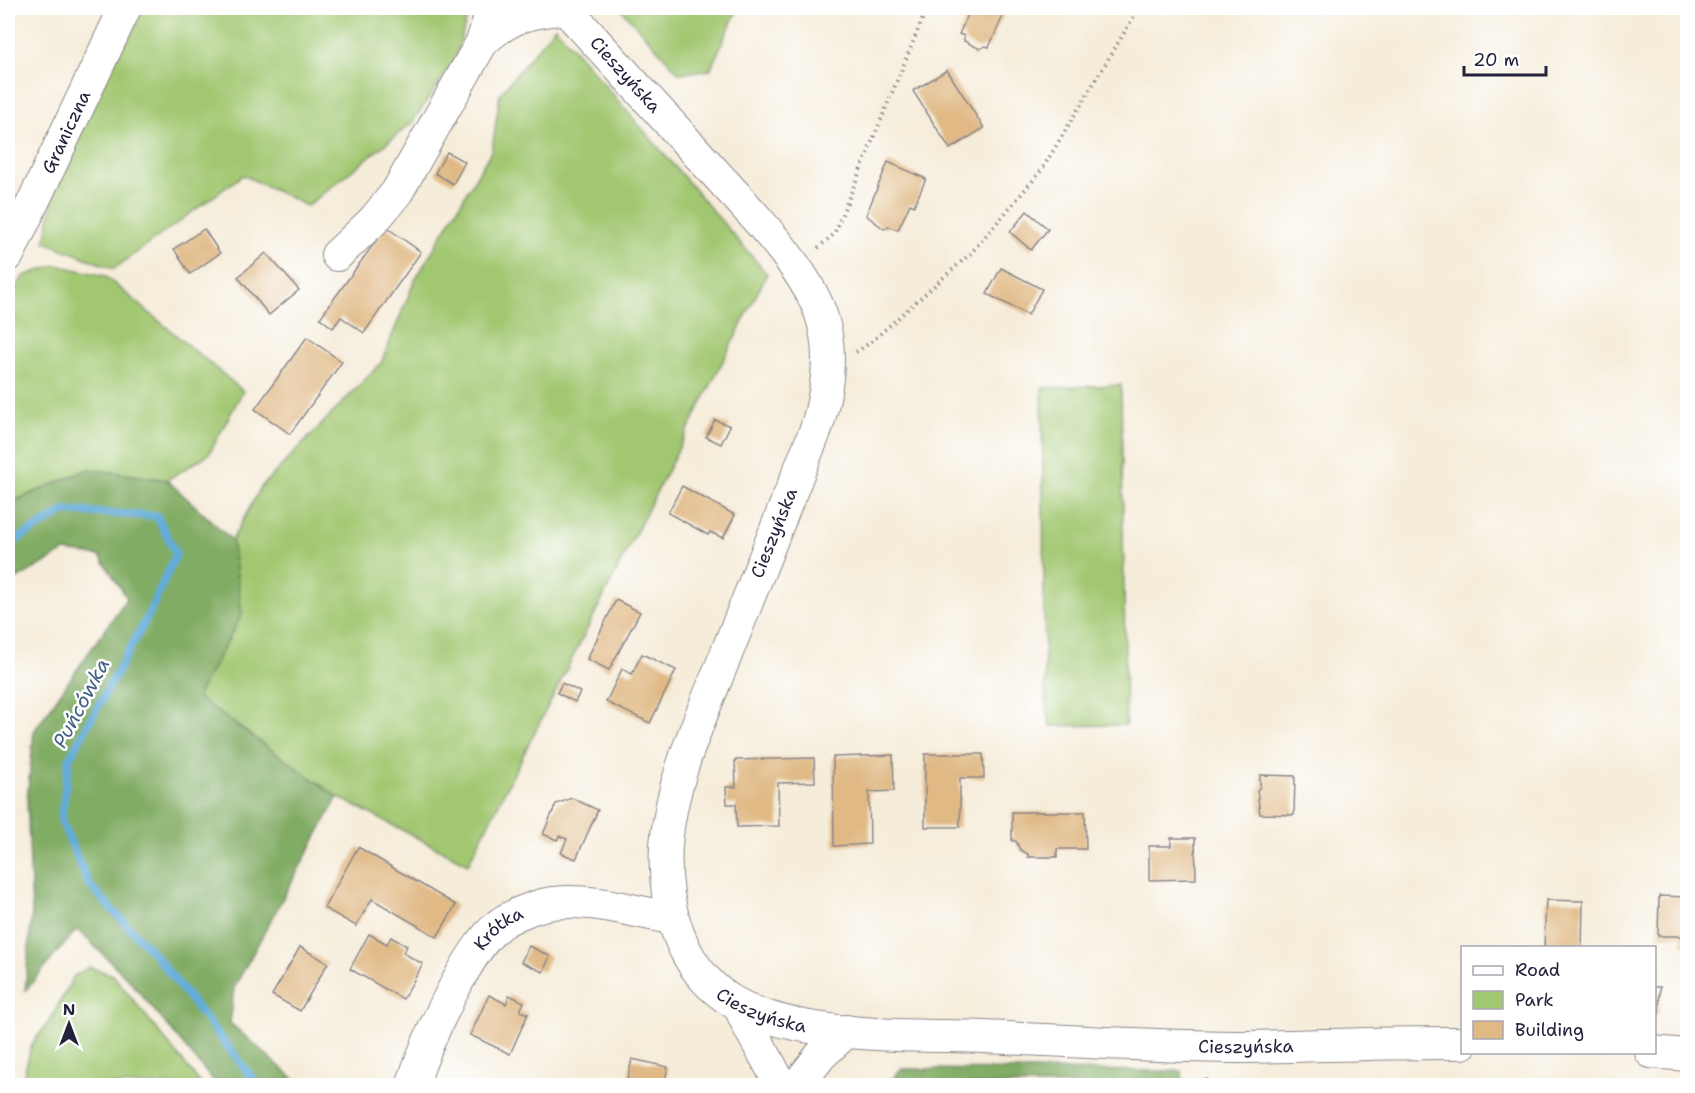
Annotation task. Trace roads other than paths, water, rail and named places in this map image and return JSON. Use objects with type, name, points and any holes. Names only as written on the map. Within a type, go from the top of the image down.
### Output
[{"type":"street","name":"Graniczna","points":[[8,255],[125,8]]},
{"type":"street","points":[[337,255],[374,220],[397,192],[482,42],[493,8]]},
{"type":"street","points":[[482,42],[502,24],[521,16],[566,8]]},
{"type":"street","name":"Cieszyńska","points":[[566,8],[748,210],[796,270],[813,296],[823,320],[828,364],[824,404],[696,729],[670,813],[666,845],[666,881],[672,918],[684,947],[706,980],[720,993],[740,1006],[783,1022],[848,1031],[1146,1045],[1244,1047],[1461,1043]]},
{"type":"street","name":"Krótka","points":[[412,1086],[426,1044],[481,944],[505,920],[552,903],[584,902],[672,918]]},
{"type":"street","points":[[740,1006],[745,1023],[767,1055],[780,1086]]},
{"type":"street","points":[[797,1086],[821,1055],[848,1031]]},
{"type":"street","points":[[1656,1053],[1688,1056]]},
{"type":"waterway","name":"Puńcówka","points":[[8,545],[65,511],[157,516],[176,554],[149,614],[69,759],[61,820],[89,885],[155,955],[259,1086]]}]
